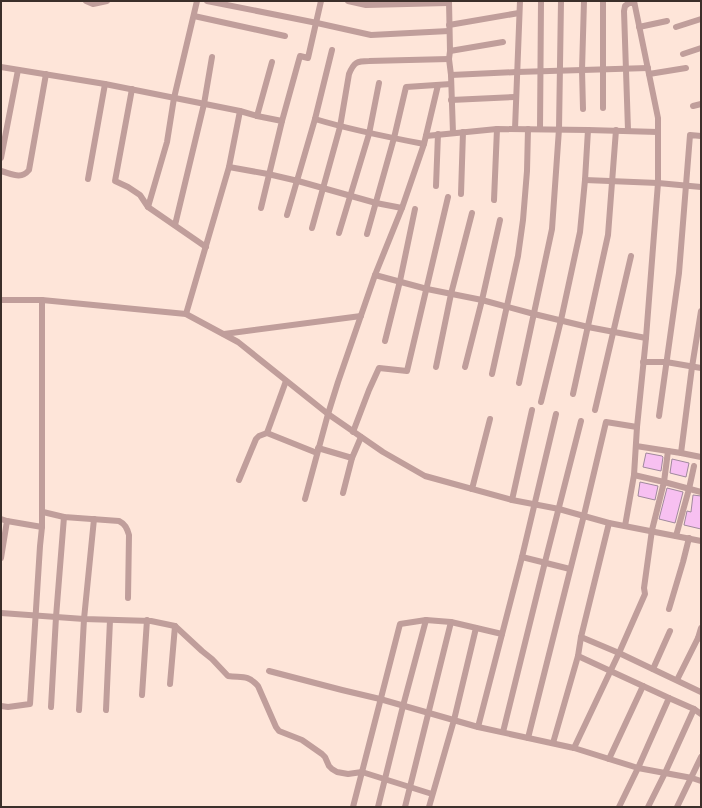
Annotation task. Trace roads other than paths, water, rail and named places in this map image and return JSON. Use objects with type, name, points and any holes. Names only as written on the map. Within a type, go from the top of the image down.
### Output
[{"type":"street","points":[[86,1],[93,4],[107,1]]},
{"type":"street","points":[[148,207],[167,142],[174,98],[197,1]]},
{"type":"street","points":[[207,1],[371,35],[449,28],[519,13]]},
{"type":"street","points":[[261,208],[268,174],[300,56],[308,58],[322,1]]},
{"type":"street","points":[[348,1],[366,5],[449,2],[453,133]]},
{"type":"street","points":[[514,129],[520,1]]},
{"type":"street","points":[[540,129],[541,1]]},
{"type":"street","points":[[519,383],[552,228],[559,129],[561,1]]},
{"type":"street","points":[[583,109],[582,70],[584,1]]},
{"type":"street","points":[[603,1],[603,108]]},
{"type":"street","points":[[625,526],[634,475],[658,183],[658,118],[634,2],[625,6],[624,11],[628,130]]},
{"type":"street","points":[[194,16],[285,36]]},
{"type":"street","points":[[676,27],[701,19]]},
{"type":"street","points":[[639,27],[666,21]]},
{"type":"street","points":[[450,51],[503,42]]},
{"type":"street","points":[[683,54],[701,48]]},
{"type":"street","points":[[287,215],[316,119],[332,50]]},
{"type":"street","points":[[175,226],[204,104],[212,57]]},
{"type":"street","points":[[312,228],[340,127],[349,74],[355,63],[369,60],[450,59]]},
{"type":"street","points":[[257,116],[272,62]]},
{"type":"street","points":[[1,66],[132,89],[282,121]]},
{"type":"street","points":[[451,75],[560,70],[626,69],[648,71],[686,68]]},
{"type":"street","points":[[1,158],[18,70]]},
{"type":"street","points":[[1,171],[20,176],[25,175],[29,170],[46,74]]},
{"type":"street","points":[[339,233],[369,134],[379,83]]},
{"type":"street","points":[[88,178],[105,84]]},
{"type":"street","points":[[367,234],[394,138],[406,87],[451,84]]},
{"type":"street","points":[[304,499],[338,382],[375,275],[402,208],[424,144],[438,85]]},
{"type":"street","points":[[132,89],[115,181],[140,195],[148,207],[206,247]]},
{"type":"street","points":[[451,100],[515,97]]},
{"type":"street","points":[[693,106],[701,104]]},
{"type":"street","points":[[186,314],[229,166],[240,111]]},
{"type":"street","points":[[316,119],[369,134],[424,144]]},
{"type":"street","points":[[426,136],[497,129],[628,130],[658,132]]},
{"type":"street","points":[[494,200],[497,129]]},
{"type":"street","points":[[492,374],[518,256],[527,171],[528,129]]},
{"type":"street","points":[[540,402],[561,320],[580,232],[588,130]]},
{"type":"street","points":[[573,394],[608,235],[616,130]]},
{"type":"street","points":[[461,194],[463,132]]},
{"type":"street","points":[[436,186],[438,134]]},
{"type":"street","points":[[659,416],[679,273],[690,135],[701,136]]},
{"type":"street","points":[[229,166],[298,181],[350,196],[402,208]]},
{"type":"street","points":[[585,180],[658,183],[701,187]]},
{"type":"street","points":[[353,432],[379,368],[407,371],[448,197]]},
{"type":"street","points":[[385,341],[400,281],[415,209]]},
{"type":"street","points":[[436,367],[472,213]]},
{"type":"street","points":[[465,367],[500,220]]},
{"type":"street","points":[[594,410],[631,256]]},
{"type":"street","points":[[375,275],[427,289],[482,300],[588,327],[646,338]]},
{"type":"street","points":[[1,300],[42,300],[186,314],[238,342],[328,414],[353,432],[383,452],[426,476],[512,500],[559,508],[609,523],[652,530],[701,541]]},
{"type":"street","points":[[1,706],[8,707],[30,704],[43,512],[42,300]]},
{"type":"street","points":[[680,453],[701,311]]},
{"type":"street","points":[[224,334],[361,316]]},
{"type":"street","points":[[643,362],[666,362],[701,368]]},
{"type":"street","points":[[267,433],[286,381]]},
{"type":"street","points":[[512,500],[532,410]]},
{"type":"street","points":[[478,727],[522,557],[556,414]]},
{"type":"street","points":[[472,489],[490,419]]},
{"type":"street","points":[[503,732],[581,421]]},
{"type":"street","points":[[528,738],[606,422],[637,427]]},
{"type":"street","points":[[239,480],[256,439],[267,433],[318,451],[352,458]]},
{"type":"street","points":[[344,493],[352,458],[361,437]]},
{"type":"street","points":[[636,446],[701,457]]},
{"type":"street","points":[[574,748],[645,594],[644,588],[652,530],[664,482],[668,451]]},
{"type":"street","points":[[676,536],[694,466]]},
{"type":"street","points":[[634,475],[701,492]]},
{"type":"street","points":[[43,512],[64,517],[119,521],[124,524],[129,535],[128,598]]},
{"type":"street","points":[[51,707],[64,517]]},
{"type":"street","points":[[79,710],[84,619],[94,519]]},
{"type":"street","points":[[1,558],[4,520],[42,526]]},
{"type":"street","points":[[553,743],[578,656],[581,637],[609,523]]},
{"type":"street","points":[[669,609],[689,538]]},
{"type":"street","points":[[522,557],[570,569]]},
{"type":"street","points":[[1,613],[84,619],[147,620],[175,626],[212,659],[228,676],[246,677],[253,680],[258,686],[279,731],[302,740],[322,754],[332,769],[337,772],[348,774],[362,772],[432,794]]},
{"type":"street","points":[[106,710],[110,620]]},
{"type":"street","points":[[142,695],[147,620]]},
{"type":"street","points":[[353,807],[400,624],[426,620],[451,622],[502,634]]},
{"type":"street","points":[[378,807],[426,620]]},
{"type":"street","points":[[405,807],[451,622]]},
{"type":"street","points":[[170,684],[175,626]]},
{"type":"street","points":[[429,807],[454,720],[476,628]]},
{"type":"street","points":[[677,680],[699,639],[701,628]]},
{"type":"street","points":[[653,669],[670,631]]},
{"type":"street","points":[[581,637],[619,653],[701,692]]},
{"type":"street","points":[[578,656],[694,709],[701,714]]},
{"type":"street","points":[[269,671],[342,690],[380,698],[478,727],[574,748],[638,768],[701,781]]},
{"type":"street","points":[[609,759],[643,686]]},
{"type":"street","points":[[619,807],[669,698]]},
{"type":"street","points":[[648,807],[694,709]]},
{"type":"street","points":[[677,807],[701,757]]}]
